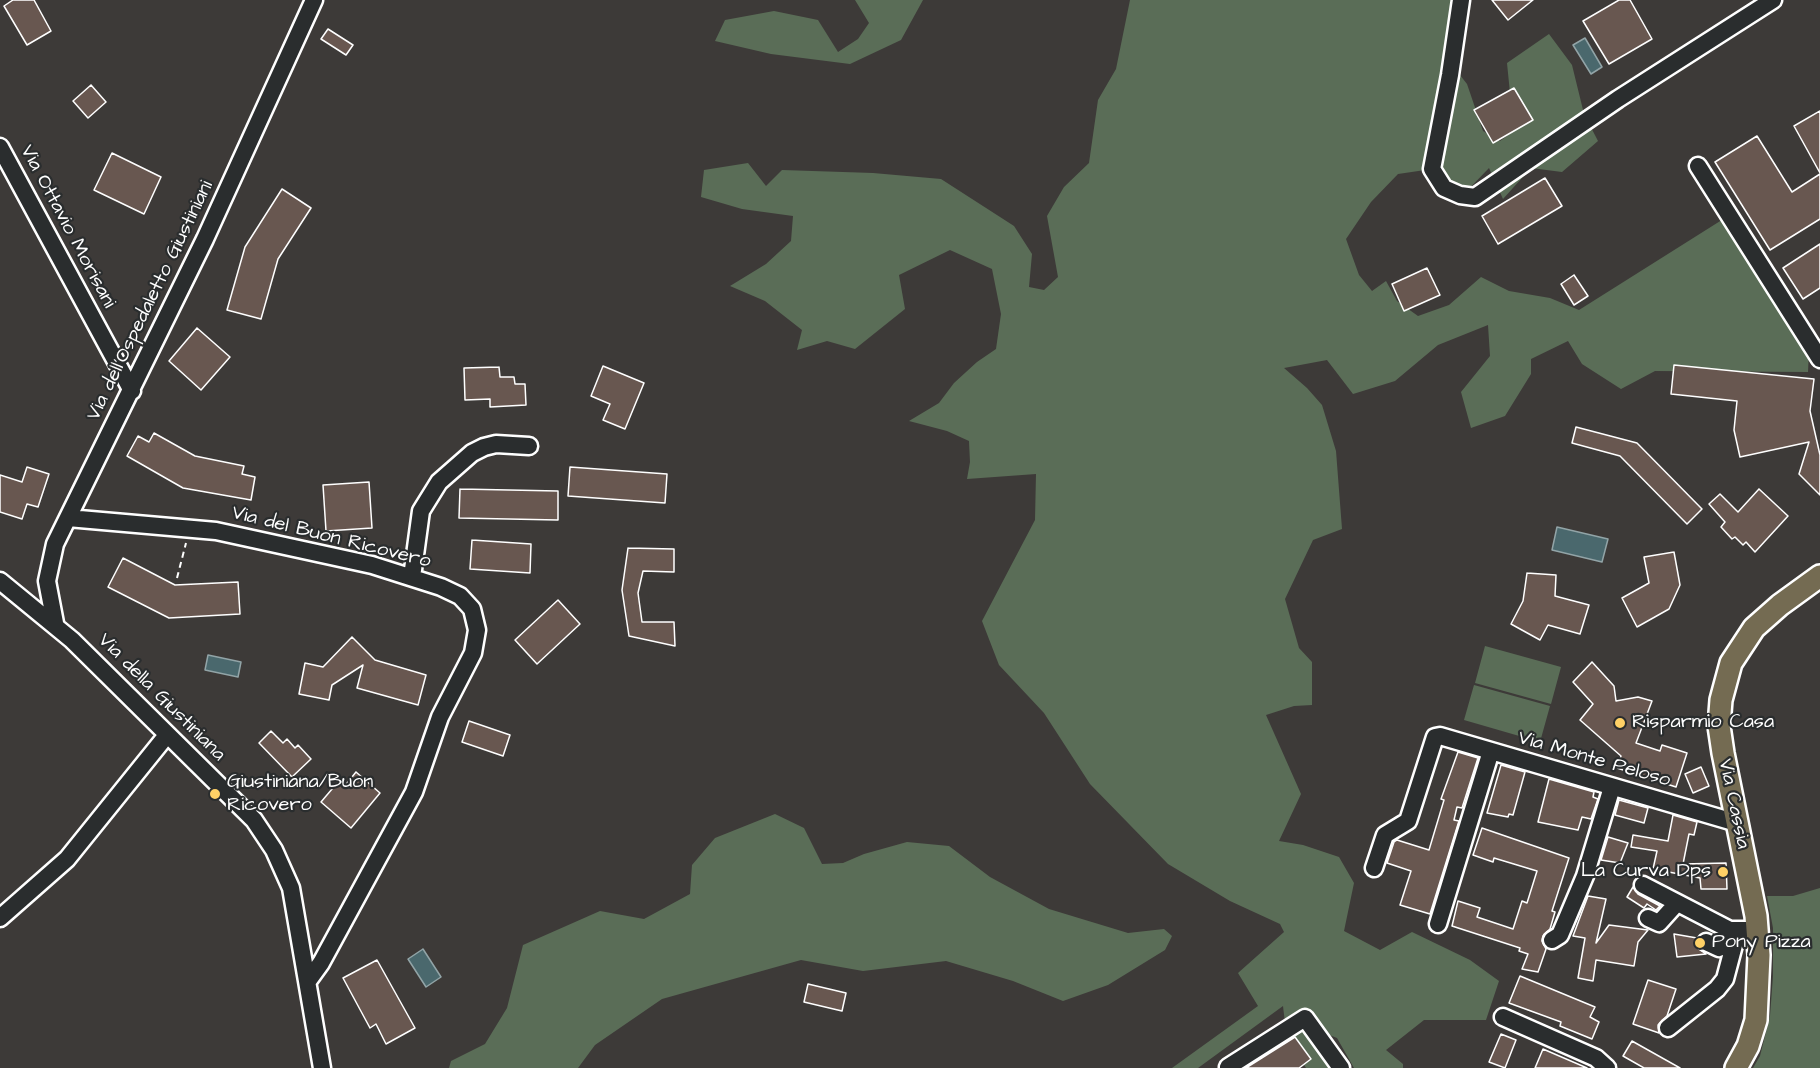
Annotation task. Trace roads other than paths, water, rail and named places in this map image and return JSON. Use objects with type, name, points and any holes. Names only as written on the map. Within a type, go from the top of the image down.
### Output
[{"type":"main road","name":"Via Cassia","points":[[1737,1068],[1748,1046],[1757,1013],[1759,976],[1743,935],[1737,823],[1719,731],[1721,700],[1727,673],[1740,647],[1754,628],[1780,604],[1820,576]]},
{"type":"street","name":"Via dell'Ospedaletto Giustiniani","points":[[55,623],[49,601],[48,570],[55,544],[132,392],[314,0]]},
{"type":"street","points":[[1461,0],[1432,170],[1444,188],[1460,195],[1476,197],[1618,99],[1773,0]]},
{"type":"street","name":"Via Ottavio Morisani","points":[[0,147],[132,392]]},
{"type":"street","points":[[1698,166],[1820,359]]},
{"type":"street","points":[[412,577],[422,511],[439,482],[472,453],[484,447],[502,444],[530,446]]},
{"type":"street","name":"Via del Buon Ricovero","points":[[68,518],[216,531],[338,558],[441,587],[465,600],[474,615],[476,642],[440,717],[406,809],[321,963],[308,981]]},
{"type":"street","name":"Via della Giustiniana","points":[[0,581],[55,623],[254,820],[274,850],[291,888],[322,1068]]},
{"type":"street","points":[[0,918],[47,879],[74,852],[166,735]]},
{"type":"street","name":"Via Monte Peloso","points":[[1374,868],[1385,835],[1408,821],[1435,737],[1440,736],[1737,823]]},
{"type":"street","points":[[1438,924],[1491,751]]},
{"type":"street","points":[[1552,940],[1560,935],[1585,876],[1611,787]]},
{"type":"street","points":[[1643,885],[1743,935]]},
{"type":"street","points":[[1648,918],[1659,923],[1677,903]]},
{"type":"street","name":"Via del Buon Ricovero","points":[[303,949],[318,945],[337,931]]},
{"type":"street","points":[[1706,942],[1719,948],[1743,935]]},
{"type":"street","points":[[1668,1028],[1717,989],[1725,979],[1743,935]]},
{"type":"street","points":[[1503,1017],[1596,1058],[1607,1068]]},
{"type":"street","points":[[1228,1067],[1305,1018],[1341,1068]]},
{"type":"water","points":[[1585,38],[1602,67],[1591,74],[1573,45]]},
{"type":"water","points":[[1557,527],[1608,539],[1602,562],[1552,550]]},
{"type":"water","points":[[208,655],[241,662],[238,677],[205,670]]},
{"type":"water","points":[[423,949],[441,977],[426,987],[408,959]]},
{"type":"place","name":"Risparmio Casa","points":[[1620,723]]},
{"type":"place","name":"Giustiniana/Buon Ricovero","points":[[215,794]]},
{"type":"place","name":"La Curva Dps","points":[[1723,872]]},
{"type":"place","name":"Pony Pizza","points":[[1700,943]]}]
